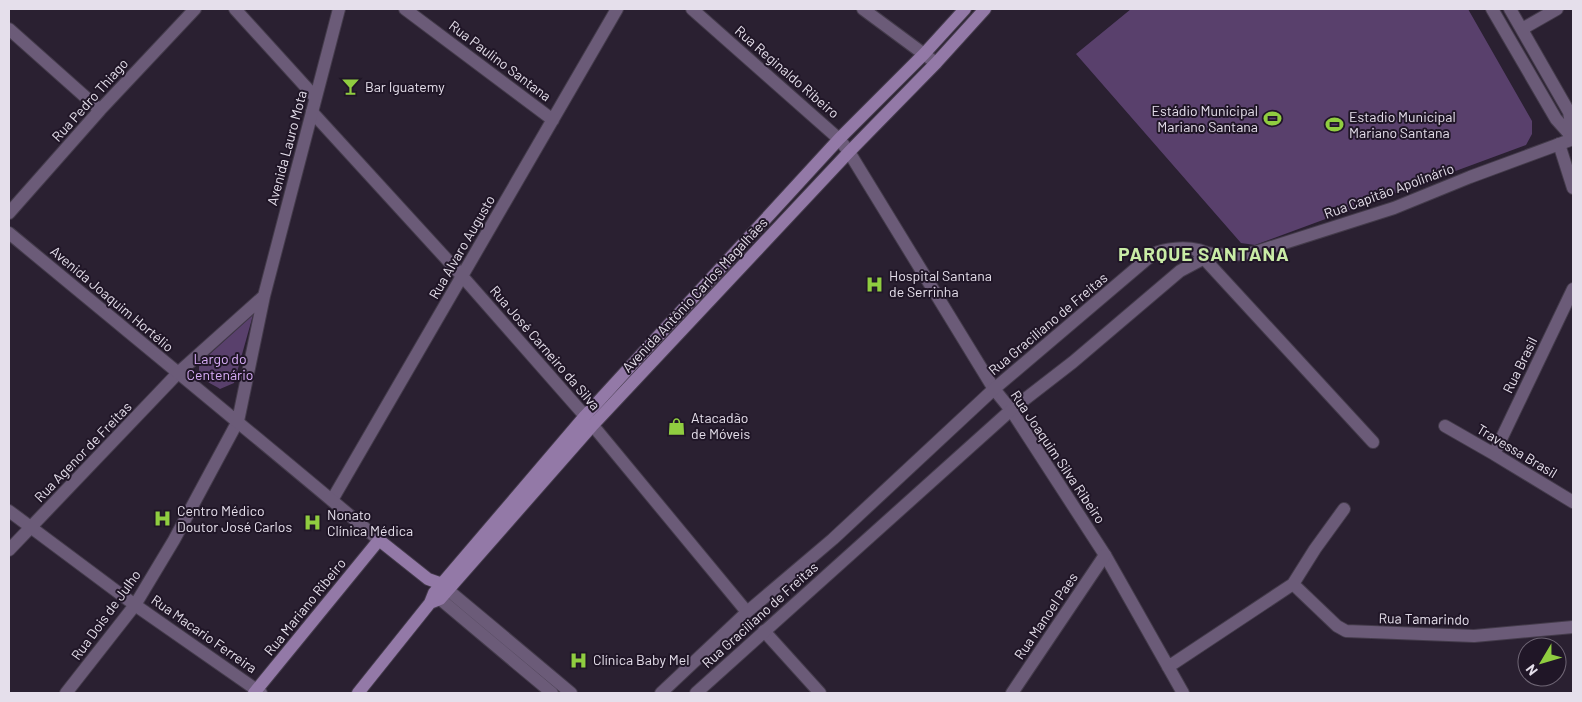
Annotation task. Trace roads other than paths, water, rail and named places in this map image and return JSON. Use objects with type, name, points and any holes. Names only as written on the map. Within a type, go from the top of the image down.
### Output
[{"type":"main road","name":"Avenida Antônio Carlos Magalhães","points":[[358,693],[585,416],[839,139],[924,54],[965,9]]},
{"type":"main road","name":"Avenida Antônio Carlos Magalhães","points":[[439,594],[592,426],[849,152],[936,63],[984,9]]},
{"type":"main road","points":[[700,291],[710,302]]},
{"type":"main road","name":"Avenida Joaquim Hortélio","points":[[380,540],[428,579],[439,594]]},
{"type":"main road","name":"Rua Mariano Ribeiro","points":[[257,692],[380,540]]},
{"type":"street","name":"Rua Pedro Thiago","points":[[9,213],[100,110],[195,9]]},
{"type":"street","points":[[235,9],[316,97]]},
{"type":"street","name":"Avenida Lauro Mota","points":[[238,421],[264,296],[339,9]]},
{"type":"street","name":"Rua Paulino Santana","points":[[404,9],[553,120]]},
{"type":"street","name":"Rua Alvaro Augusto","points":[[332,500],[617,9]]},
{"type":"street","name":"Rua Reginaldo Ribeiro","points":[[692,9],[839,139]]},
{"type":"street","points":[[862,9],[936,63]]},
{"type":"street","points":[[1492,9],[1556,119],[1573,137]]},
{"type":"street","points":[[1510,9],[1569,112],[1573,137]]},
{"type":"street","points":[[1522,29],[1556,9]]},
{"type":"street","points":[[9,30],[100,110]]},
{"type":"street","name":"Rua José Carneiro da Silva","points":[[312,112],[462,276],[585,416],[747,612]]},
{"type":"street","name":"Rua Capitão Apolinário","points":[[1204,254],[1241,255],[1256,252],[1394,208],[1573,137]]},
{"type":"street","name":"Rua Joaquim Silva Ribeiro","points":[[839,139],[849,152],[994,389],[1011,410],[1105,555],[1183,693]]},
{"type":"street","points":[[1559,144],[1573,188]]},
{"type":"street","name":"Avenida Joaquim Hortélio","points":[[9,233],[380,540]]},
{"type":"street","name":"Rua Graciliano de Freitas","points":[[661,693],[747,612],[833,539],[994,389],[1153,254],[1162,250],[1204,254]]},
{"type":"street","points":[[1204,254],[1373,442]]},
{"type":"street","name":"Rua Graciliano de Freitas","points":[[696,693],[1011,410],[1073,362],[1180,271],[1204,254]]},
{"type":"street","name":"Rua Brasil","points":[[1494,454],[1573,289]]},
{"type":"street","points":[[178,374],[264,296]]},
{"type":"street","name":"Rua Agenor de Freitas","points":[[9,550],[178,374]]},
{"type":"street","name":"Rua Dois de Julho","points":[[66,693],[136,605],[174,540],[238,421]]},
{"type":"street","name":"Travessa Brasil","points":[[1445,426],[1573,502]]},
{"type":"street","points":[[1168,667],[1293,584],[1344,509]]},
{"type":"street","name":"Rua Macario Ferreira","points":[[9,511],[257,692]]},
{"type":"street","name":"Rua Manoel Paes","points":[[1012,693],[1105,555]]},
{"type":"street","name":"Rua Tamarindo","points":[[1293,584],[1337,626],[1346,631],[1474,636],[1573,627]]},
{"type":"street","name":"Avenida Joaquim Hortélio","points":[[439,594],[569,692]]},
{"type":"street","name":"Avenida Joaquim Hortélio","points":[[439,594],[552,693]]},
{"type":"street","points":[[764,631],[820,693]]},
{"type":"place","name":"Bar Iguatemy","points":[[351,87]]},
{"type":"place","name":"Estádio Municipal Mariano Santana","points":[[1272,119]]},
{"type":"place","name":"Estadio Municipal Mariano Santana","points":[[1335,125]]},
{"type":"place","name":"Hospital Santana de Serrinha","points":[[875,284]]},
{"type":"place","name":"Atacadão de Móveis","points":[[677,426]]},
{"type":"place","name":"Centro Médico Doutor José Carlos","points":[[163,519]]},
{"type":"place","name":"Nonato Clínica Médica","points":[[313,523]]},
{"type":"place","name":"Clínica Baby Mel","points":[[579,660]]},
{"type":"district","name":"PARQUE SANTANA","points":[[1204,254]]},
{"type":"park label","name":"Largo do Centenário","points":[[220,368]]}]
